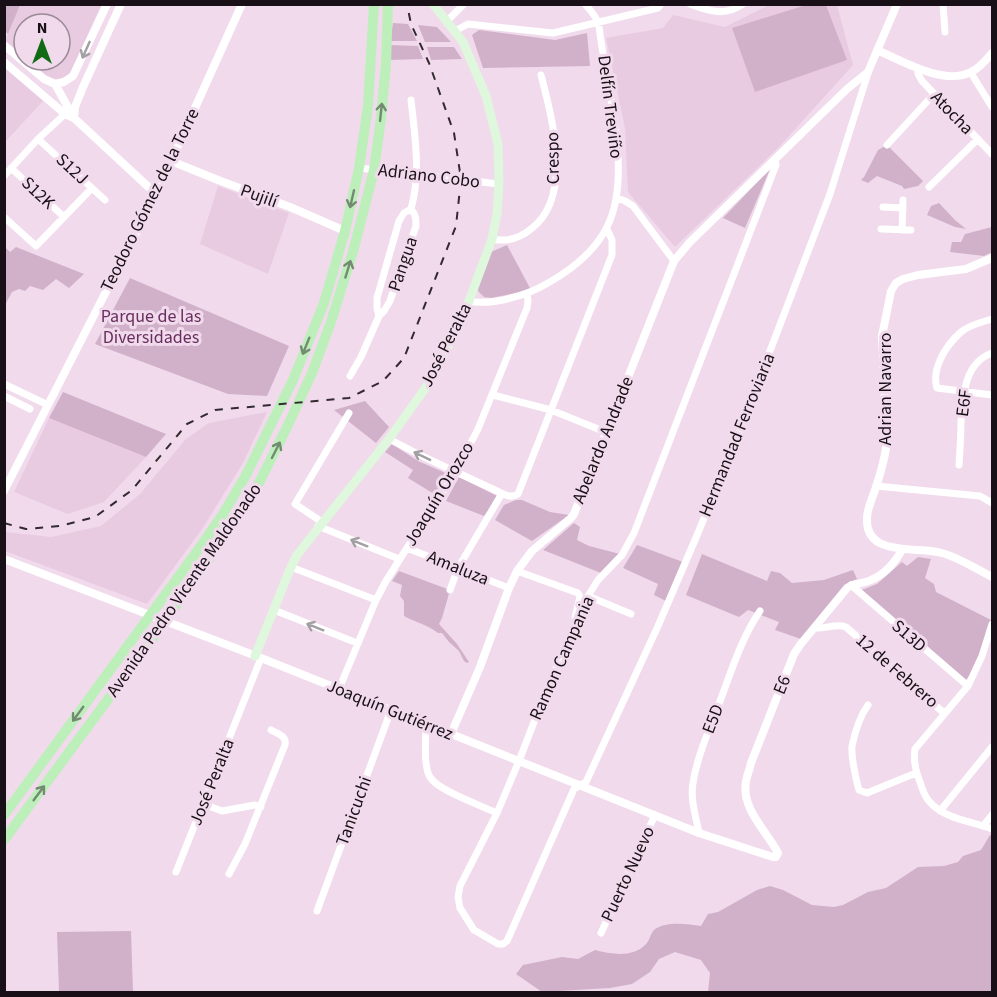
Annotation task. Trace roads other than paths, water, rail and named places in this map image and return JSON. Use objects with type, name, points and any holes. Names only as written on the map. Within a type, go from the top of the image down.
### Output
[{"type":"main road","name":"Avenida Pedro Vicente Maldonado","points":[[4,815],[217,523],[245,477],[294,380],[324,303],[345,231],[359,168],[369,106],[374,4]]},
{"type":"main road","name":"Avenida Pedro Vicente Maldonado","points":[[4,840],[227,533],[260,481],[312,373],[354,248],[374,170],[386,63],[388,4]]},
{"type":"main road","name":"José Peralta","points":[[258,657],[274,610],[300,550],[389,439],[434,376],[469,301],[492,239],[497,214],[498,144],[486,96],[463,42],[433,4]]},
{"type":"street","points":[[4,45],[44,79],[55,84],[64,82],[73,76],[107,4]]},
{"type":"street","points":[[4,176],[38,139],[70,116],[121,4]]},
{"type":"street","name":"Teodoro Gómez de la Torre","points":[[4,490],[156,194],[242,4]]},
{"type":"street","points":[[447,21],[464,4]]},
{"type":"street","name":"Delfín Treviño","points":[[469,301],[485,303],[527,294],[571,269],[607,229],[617,198],[616,127],[598,23],[585,4]]},
{"type":"street","points":[[455,31],[468,24],[553,33],[658,8],[661,4]]},
{"type":"street","points":[[690,4],[712,12],[727,12],[742,4]]},
{"type":"street","name":"Hermandad Ferroviaria","points":[[580,786],[586,782],[658,626],[702,523],[758,384],[826,204],[868,72],[897,4]]},
{"type":"street","points":[[943,4],[945,32]]},
{"type":"street","points":[[877,50],[932,74],[946,76],[970,73],[982,65],[993,53]]},
{"type":"street","points":[[4,62],[70,116],[156,194]]},
{"type":"street","name":"Atocha","points":[[918,68],[922,81],[993,154]]},
{"type":"street","name":"Hermandad Ferroviaria","points":[[674,261],[690,242],[868,72]]},
{"type":"street","points":[[970,73],[993,106]]},
{"type":"street","name":"Crespo","points":[[492,239],[510,240],[526,233],[541,220],[553,194],[556,162],[555,140],[541,75]]},
{"type":"street","points":[[55,84],[70,116]]},
{"type":"street","points":[[40,93],[63,99],[83,87]]},
{"type":"street","points":[[887,145],[934,94]]},
{"type":"street","name":"Pangua","points":[[378,316],[377,298],[399,221],[404,213],[411,209],[415,195],[417,174],[411,100]]},
{"type":"street","name":"S12J","points":[[38,139],[105,200]]},
{"type":"street","points":[[929,188],[978,140]]},
{"type":"street","name":"Ramon Campania","points":[[580,786],[574,789],[507,941],[498,944],[474,930],[460,908],[458,897],[460,885],[497,813],[544,696],[588,596],[598,580],[622,555],[634,533],[776,165],[776,159]]},
{"type":"street","name":"Pujilí","points":[[171,161],[345,231]]},
{"type":"street","name":"S12K","points":[[11,168],[64,217]]},
{"type":"street","name":"Adriano Cobo","points":[[359,168],[498,184]]},
{"type":"street","points":[[4,217],[36,246],[92,188]]},
{"type":"street","points":[[617,198],[633,206],[674,261]]},
{"type":"street","points":[[902,230],[903,200]]},
{"type":"street","points":[[883,207],[903,208]]},
{"type":"street","name":"Pangua","points":[[350,376],[361,357],[378,316],[390,301],[416,226],[416,219],[411,209]]},
{"type":"street","points":[[389,439],[501,495],[518,494],[612,255],[612,240],[607,229]]},
{"type":"street","points":[[881,229],[910,230]]},
{"type":"street","name":"Adrian Navarro","points":[[993,258],[941,273],[903,279],[891,291],[882,336],[886,452],[867,515],[867,524],[872,536],[884,546],[902,550],[940,552],[993,577]]},
{"type":"street","name":"Abelardo Andrade","points":[[451,734],[479,669],[508,588],[517,571],[531,553],[574,514],[674,261]]},
{"type":"street","name":"Joaquín Orozco","points":[[339,690],[376,600],[456,471],[478,429],[527,308],[527,294]]},
{"type":"street","points":[[993,319],[963,331],[952,341],[940,360],[935,381],[937,388],[993,395]]},
{"type":"street","name":"E6F","points":[[959,465],[963,391],[968,376],[976,364],[986,355],[993,353]]},
{"type":"street","points":[[4,384],[48,405]]},
{"type":"street","points":[[493,395],[551,410],[603,431]]},
{"type":"street","points":[[4,396],[30,409]]},
{"type":"street","name":"Amaluza","points":[[349,413],[296,504],[320,524],[399,560]]},
{"type":"street","points":[[876,486],[980,496],[993,503]]},
{"type":"street","points":[[450,590],[459,568],[501,495]]},
{"type":"street","name":"Amaluza","points":[[407,548],[508,588]]},
{"type":"street","points":[[851,585],[871,580],[884,572],[902,550]]},
{"type":"street","name":"Joaquín Gutiérrez","points":[[4,559],[258,657],[699,833],[776,857]]},
{"type":"street","points":[[291,567],[376,600]]},
{"type":"street","name":"Amaluza","points":[[517,571],[578,593],[580,597],[575,615],[576,622]]},
{"type":"street","name":"E6","points":[[776,857],[777,850],[748,804],[745,793],[746,781],[794,654],[851,585]]},
{"type":"street","name":"S13D","points":[[851,585],[968,686]]},
{"type":"street","points":[[588,596],[631,614]]},
{"type":"street","points":[[274,610],[357,643]]},
{"type":"street","name":"E5D","points":[[699,833],[692,785],[699,757],[736,658],[752,623],[760,612]]},
{"type":"street","points":[[993,624],[968,686],[915,751],[916,773],[926,799],[940,812],[993,829]]},
{"type":"street","name":"12 de Febrero","points":[[815,628],[839,625],[846,627],[944,713]]},
{"type":"street","name":"José Peralta","points":[[176,872],[258,657]]},
{"type":"street","points":[[868,705],[859,724],[852,748],[859,790],[867,793],[916,773]]},
{"type":"street","name":"Tanicuchi","points":[[317,911],[391,710]]},
{"type":"street","points":[[426,724],[429,776],[437,785],[497,813]]},
{"type":"street","points":[[229,874],[261,807],[286,741],[284,737],[271,730]]},
{"type":"street","points":[[940,812],[993,747]]},
{"type":"street","points":[[203,804],[222,811],[255,805],[261,807]]},
{"type":"street","points":[[983,826],[993,815]]},
{"type":"street","name":"Puerto Nuevo","points":[[601,933],[655,816]]},
{"type":"railway","points":[[4,523],[26,529],[60,526],[95,517],[132,490],[187,424],[215,410],[349,398],[383,381],[404,358],[456,226],[461,179],[454,133],[429,63],[411,24],[407,4]]},
{"type":"park label","name":"Parque de las Diversidades","points":[[151,326]]}]
